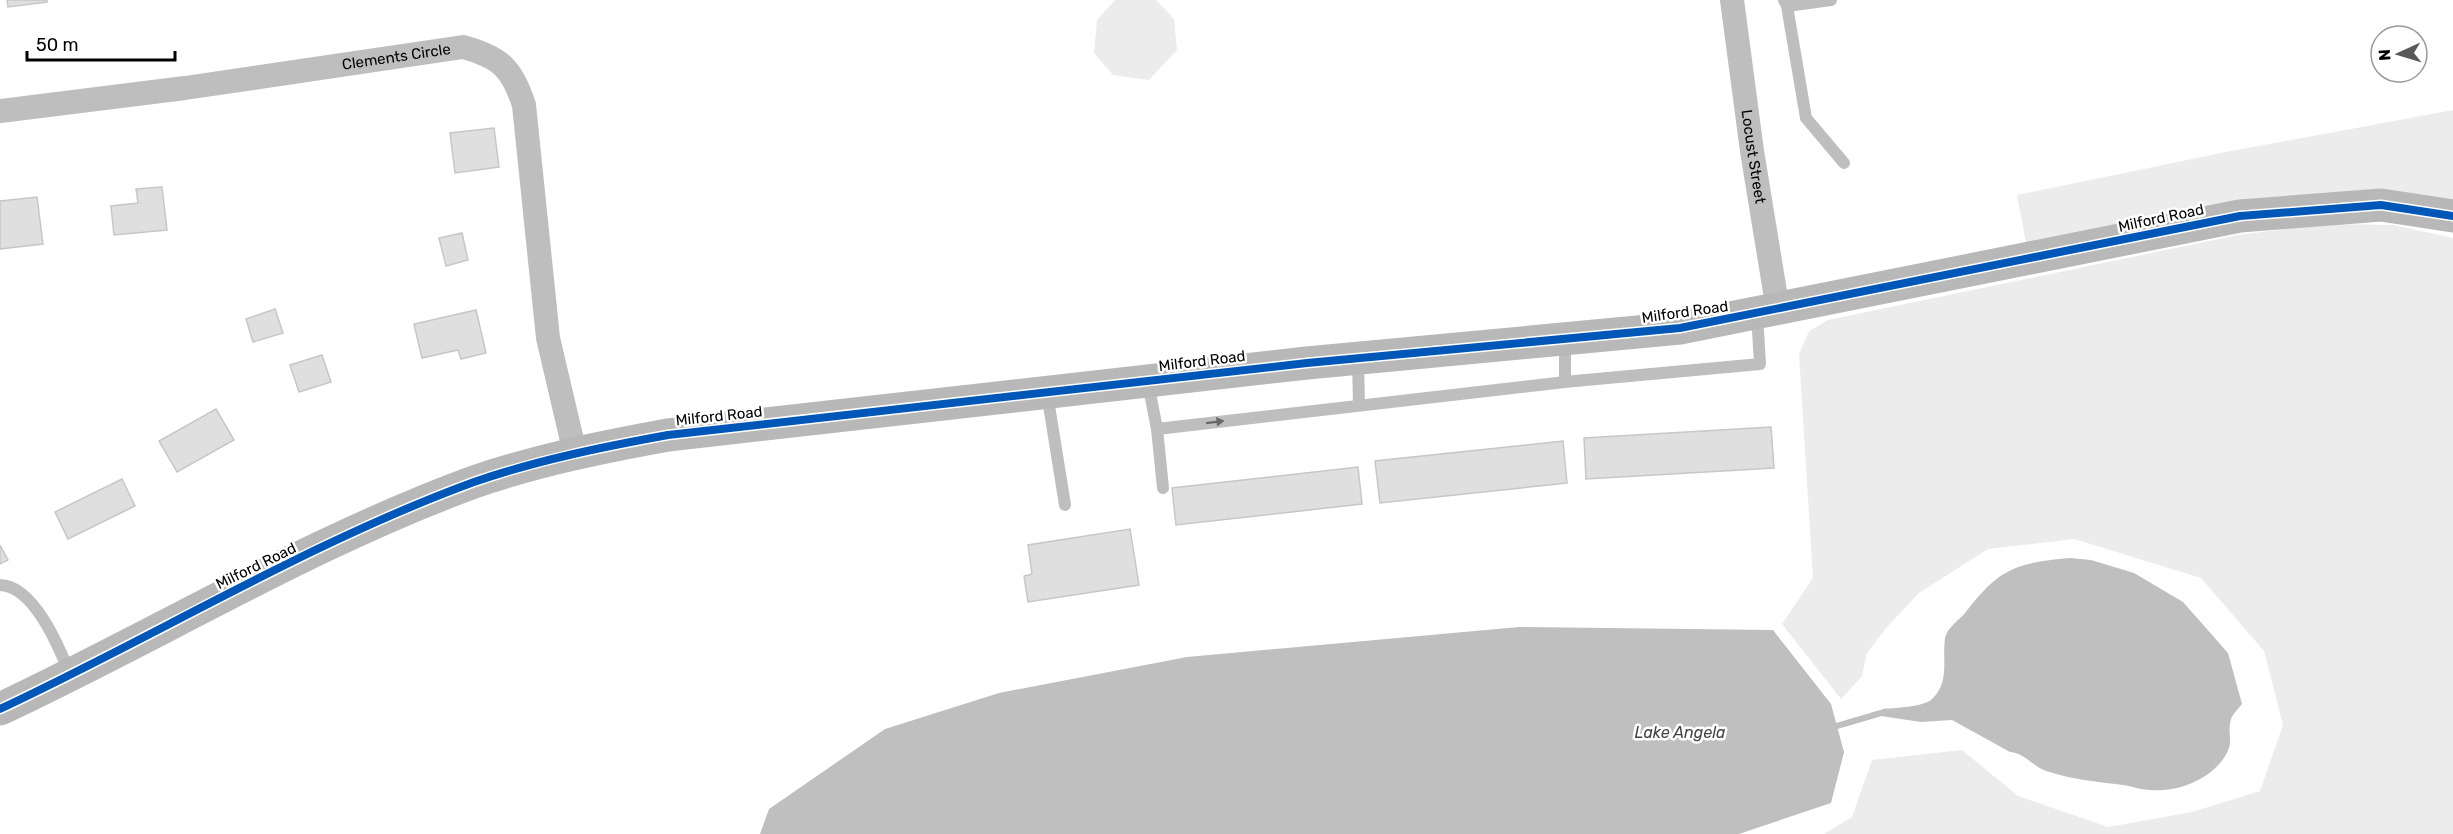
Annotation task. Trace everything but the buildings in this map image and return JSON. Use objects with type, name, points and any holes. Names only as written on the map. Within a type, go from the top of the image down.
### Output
[{"type":"street","name":"Locust Street","points":[[1732,0],[1752,151],[1768,312]]},
{"type":"street","name":"Clements Circle","points":[[0,111],[185,88],[463,47],[497,59],[517,84],[524,105],[548,338],[575,453]]},
{"type":"street","name":"Milford Road","points":[[0,709],[390,516],[475,482],[575,453],[668,435],[1047,392],[1358,358],[1680,328],[2240,216],[2381,205],[2453,216]]},
{"type":"lane","points":[[1831,0],[1785,3],[1806,118],[1844,163]]},
{"type":"lane","points":[[1157,429],[1564,382],[1760,364],[1768,312]]},
{"type":"lane","points":[[1564,382],[1565,339]]},
{"type":"lane","points":[[1358,358],[1359,405]]},
{"type":"lane","points":[[1147,381],[1157,429],[1163,489]]},
{"type":"lane","points":[[1047,392],[1065,505]]},
{"type":"lane","points":[[0,585],[6,585],[26,597],[51,630],[71,675]]},
{"type":"shaded area","points":[[1115,0],[1156,0],[1174,19],[1177,50],[1149,80],[1113,75],[1094,53],[1097,20]]},
{"type":"shaded area","points":[[2453,110],[2453,217],[2381,205],[2029,259],[2017,195],[2226,152]]},
{"type":"shaded area","points":[[2326,224],[2394,225],[2453,238],[2453,834],[1824,834],[1852,817],[1872,760],[1962,750],[2018,796],[2108,827],[2192,812],[2260,791],[2283,725],[2264,651],[2201,578],[2074,539],[1988,549],[1919,593],[1887,627],[1867,653],[1862,676],[1841,699],[1782,624],[1813,578],[1799,354],[1809,331],[1828,320],[2238,235]]},
{"type":"water","points":[[2070,558],[2091,560],[2134,573],[2183,602],[2228,653],[2242,704],[2231,719],[2230,744],[2226,755],[2214,769],[2198,780],[2179,787],[2160,790],[2074,778],[2041,769],[2020,755],[2010,752],[1952,720],[1921,722],[1881,716],[1882,709],[1922,704],[1932,699],[1938,692],[1943,678],[1946,634],[1998,578],[2021,566]]},
{"type":"water","name":"Lake Angela","points":[[1519,627],[1773,630],[1831,704],[1844,752],[1831,803],[1739,834],[760,834],[769,809],[885,729],[999,693],[1187,657]]},
{"type":"waterway","points":[[1830,728],[1881,713]]},
{"type":"cycle path","points":[[0,709],[294,561],[413,506],[498,474],[619,444],[668,435],[1307,363],[1680,328],[2240,216],[2381,205],[2453,216]]}]
